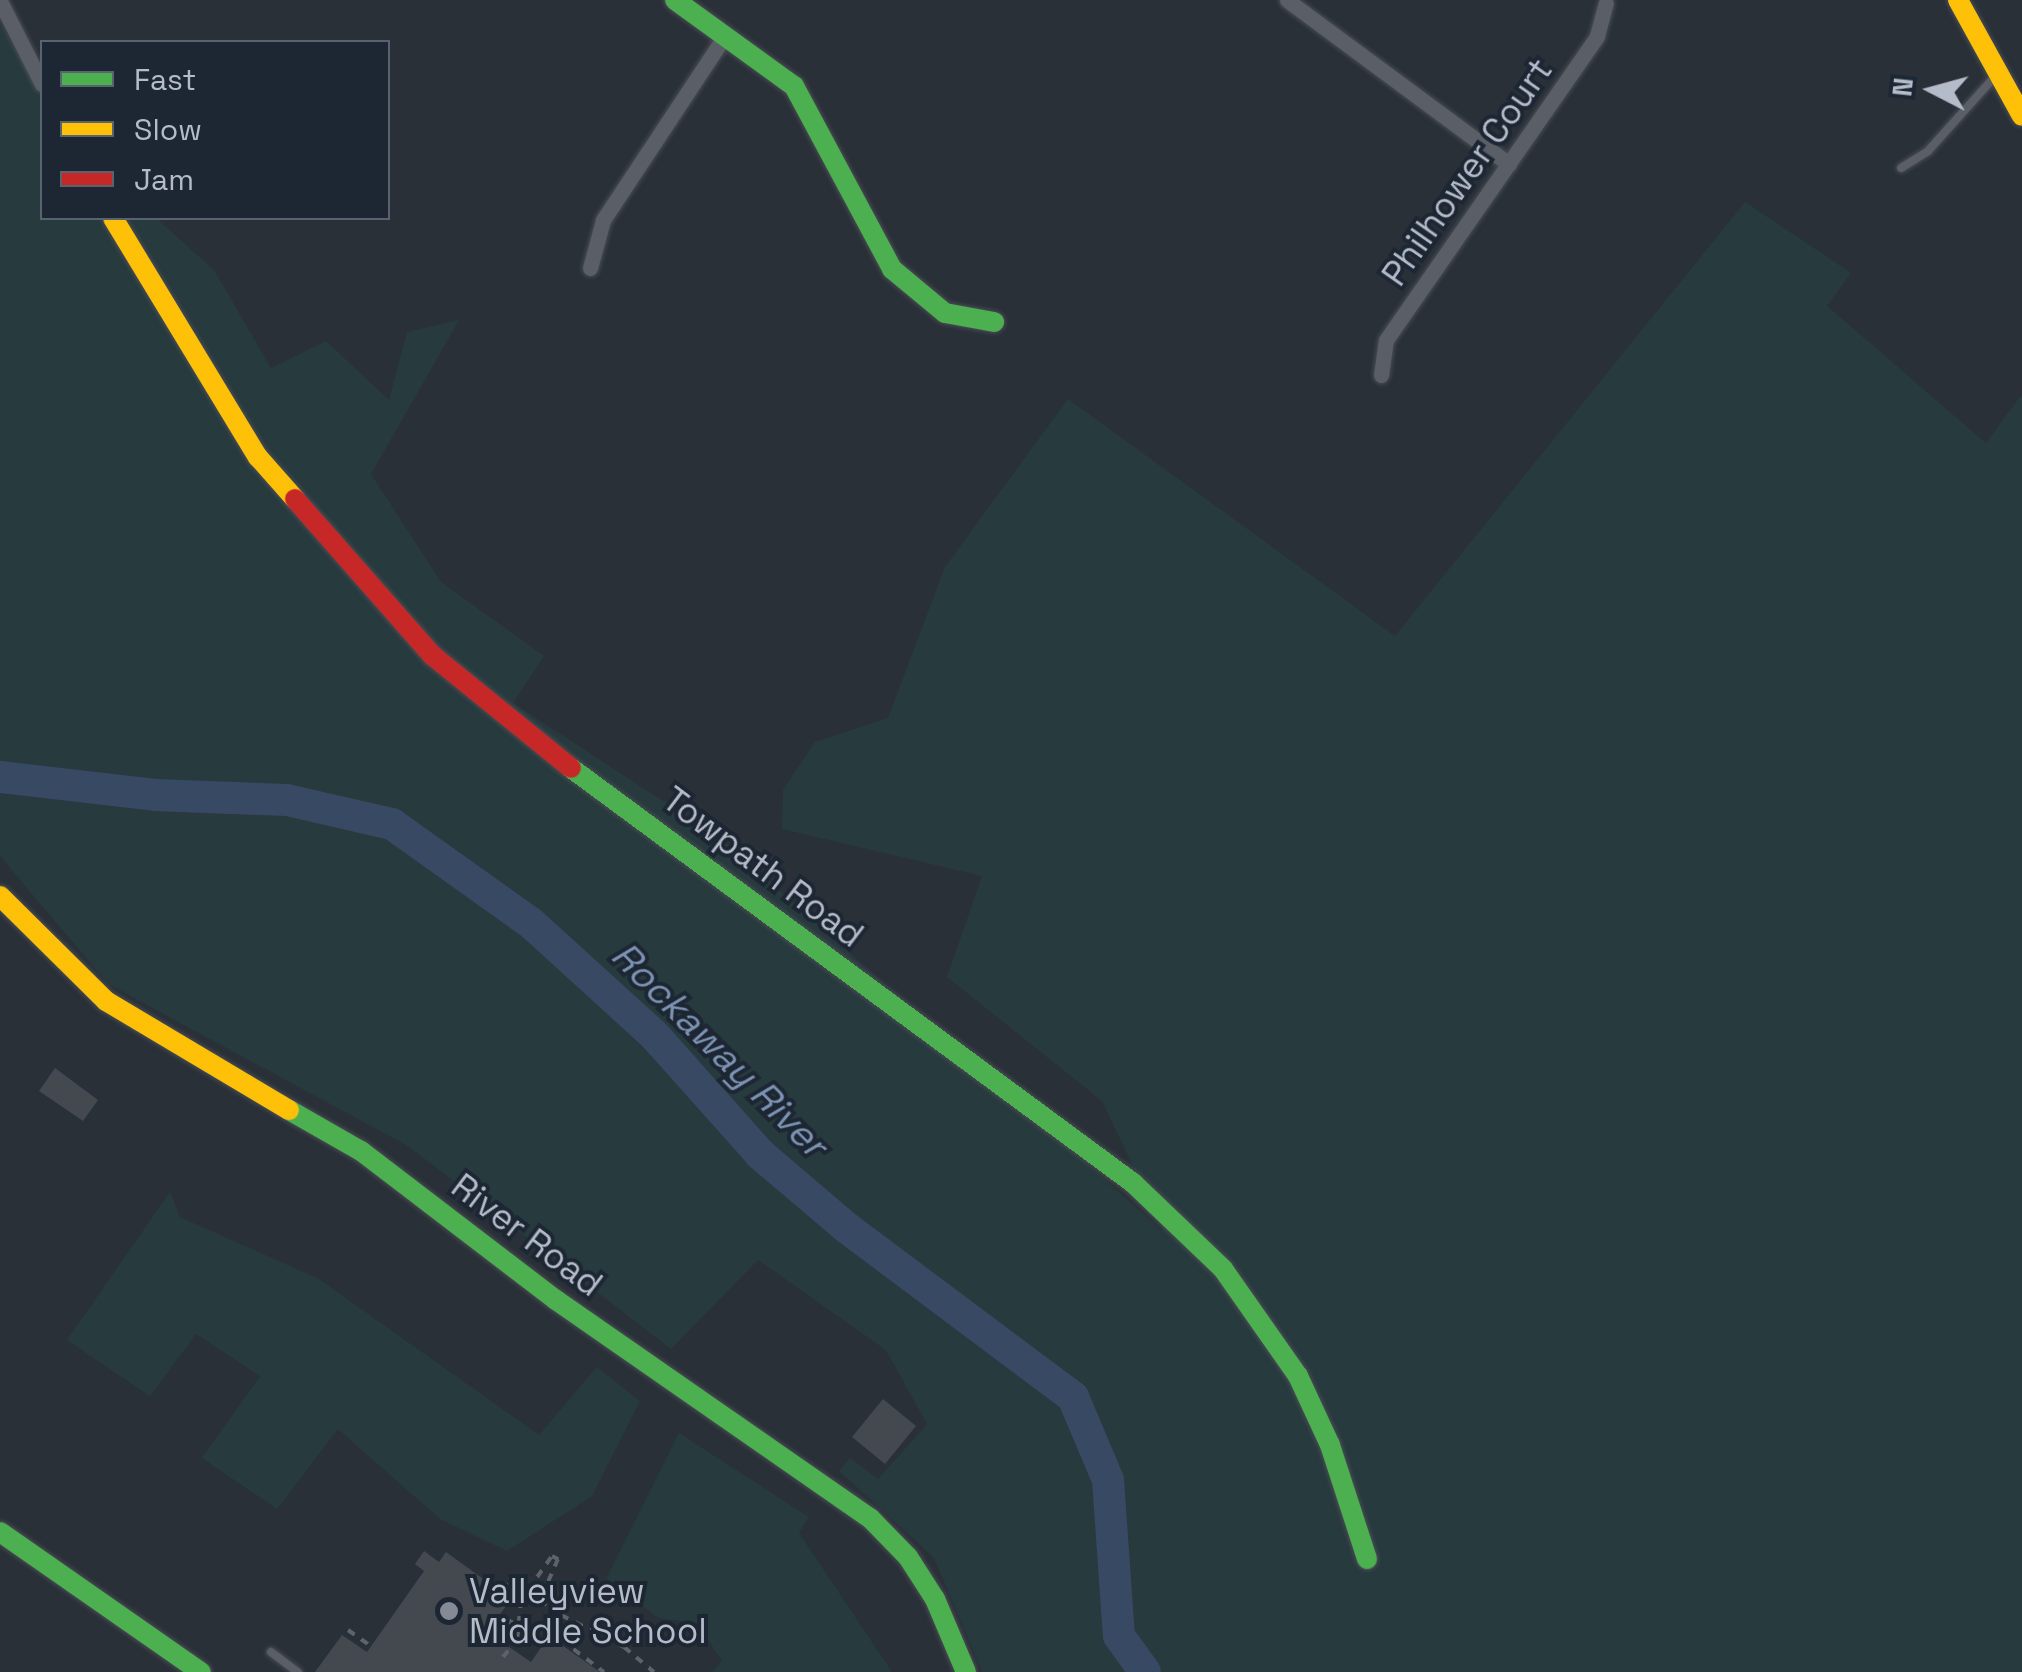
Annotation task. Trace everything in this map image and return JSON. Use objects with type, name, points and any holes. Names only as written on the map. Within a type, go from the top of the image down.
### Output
[{"type":"street","points":[[675,0],[794,86],[892,269],[945,313],[994,322]]},
{"type":"street","points":[[1287,0],[1509,164]]},
{"type":"street","points":[[1958,0],[2022,116]]},
{"type":"street","points":[[0,1],[40,80]]},
{"type":"street","name":"Philhower Court","points":[[1381,375],[1386,340],[1598,36],[1606,4]]},
{"type":"street","points":[[590,268],[603,220],[725,36]]},
{"type":"street","name":"Towpath Road","points":[[113,220],[258,457],[432,655],[568,764],[1117,1170],[1223,1268],[1298,1376],[1330,1445],[1367,1558]]},
{"type":"street","name":"River Road","points":[[0,896],[106,1001],[140,1025],[361,1152],[556,1300],[870,1518],[908,1557],[935,1599],[966,1672]]},
{"type":"street","points":[[0,1532],[201,1672]]},
{"type":"lane","points":[[1901,168],[1928,151],[1997,74]]},
{"type":"lane","points":[[271,1652],[298,1672]]},
{"type":"path","points":[[528,1590],[552,1556],[558,1558],[540,1600]]},
{"type":"path","points":[[500,1641],[521,1602],[504,1590],[510,1577],[559,1614],[624,1648],[654,1672]]},
{"type":"path","points":[[503,1657],[517,1640],[515,1614]]},
{"type":"path","points":[[539,1642],[559,1614]]},
{"type":"path","points":[[494,1623],[506,1631]]},
{"type":"path","points":[[348,1630],[371,1646]]},
{"type":"path","points":[[548,1630],[604,1672]]},
{"type":"green space","points":[[0,26],[40,79],[40,220],[158,220],[214,270],[271,368],[326,341],[389,400],[407,332],[459,320],[371,474],[441,582],[544,656],[513,703],[724,841],[1164,1232],[1102,1101],[947,977],[982,876],[782,829],[783,790],[815,742],[888,718],[945,567],[1068,399],[1395,636],[1745,202],[1851,273],[1827,306],[1986,443],[2022,394],[2022,1672],[982,1672],[934,1558],[839,1471],[850,1458],[878,1479],[927,1424],[886,1350],[758,1260],[671,1349],[408,1146],[108,984],[0,856]]},
{"type":"green space","points":[[170,1192],[180,1217],[319,1279],[539,1435],[597,1367],[640,1401],[592,1496],[507,1551],[440,1519],[338,1429],[277,1509],[202,1458],[260,1376],[196,1334],[150,1396],[67,1340]]},
{"type":"green space","points":[[679,1433],[809,1517],[799,1533],[892,1672],[712,1672],[722,1661],[697,1623],[659,1618],[606,1579]]},
{"type":"building","points":[[55,1068],[98,1100],[83,1121],[39,1091]]},
{"type":"building","points":[[883,1399],[916,1426],[885,1464],[852,1437]]},
{"type":"building","name":"Valleyview Middle School","points":[[424,1551],[439,1562],[446,1552],[511,1599],[487,1632],[531,1662],[549,1636],[600,1672],[315,1672],[342,1635],[367,1652],[424,1571],[415,1564]]},
{"type":"waterway","name":"Rockaway River","points":[[0,777],[155,795],[287,800],[392,824],[531,923],[655,1036],[760,1154],[847,1228],[1073,1397],[1108,1480],[1119,1636],[1145,1672]]},
{"type":"traffic: fast","points":[[675,0],[794,86],[892,269],[945,313],[994,322]]},
{"type":"traffic: fast","points":[[571,768],[1133,1183],[1223,1269],[1298,1376],[1330,1445],[1367,1559]]},
{"type":"traffic: fast","points":[[289,1110],[361,1151],[556,1300],[870,1518],[908,1557],[935,1599],[966,1672]]},
{"type":"traffic: fast","points":[[0,1532],[201,1672]]},
{"type":"traffic: slow","points":[[1958,0],[2022,116]]},
{"type":"traffic: slow","points":[[114,220],[258,457],[295,499]]},
{"type":"traffic: slow","points":[[0,896],[106,1001],[289,1110]]},
{"type":"traffic: jam","points":[[295,499],[432,655],[571,768]]},
{"type":"place","name":"Valleyview Middle School","points":[[449,1611]]}]
